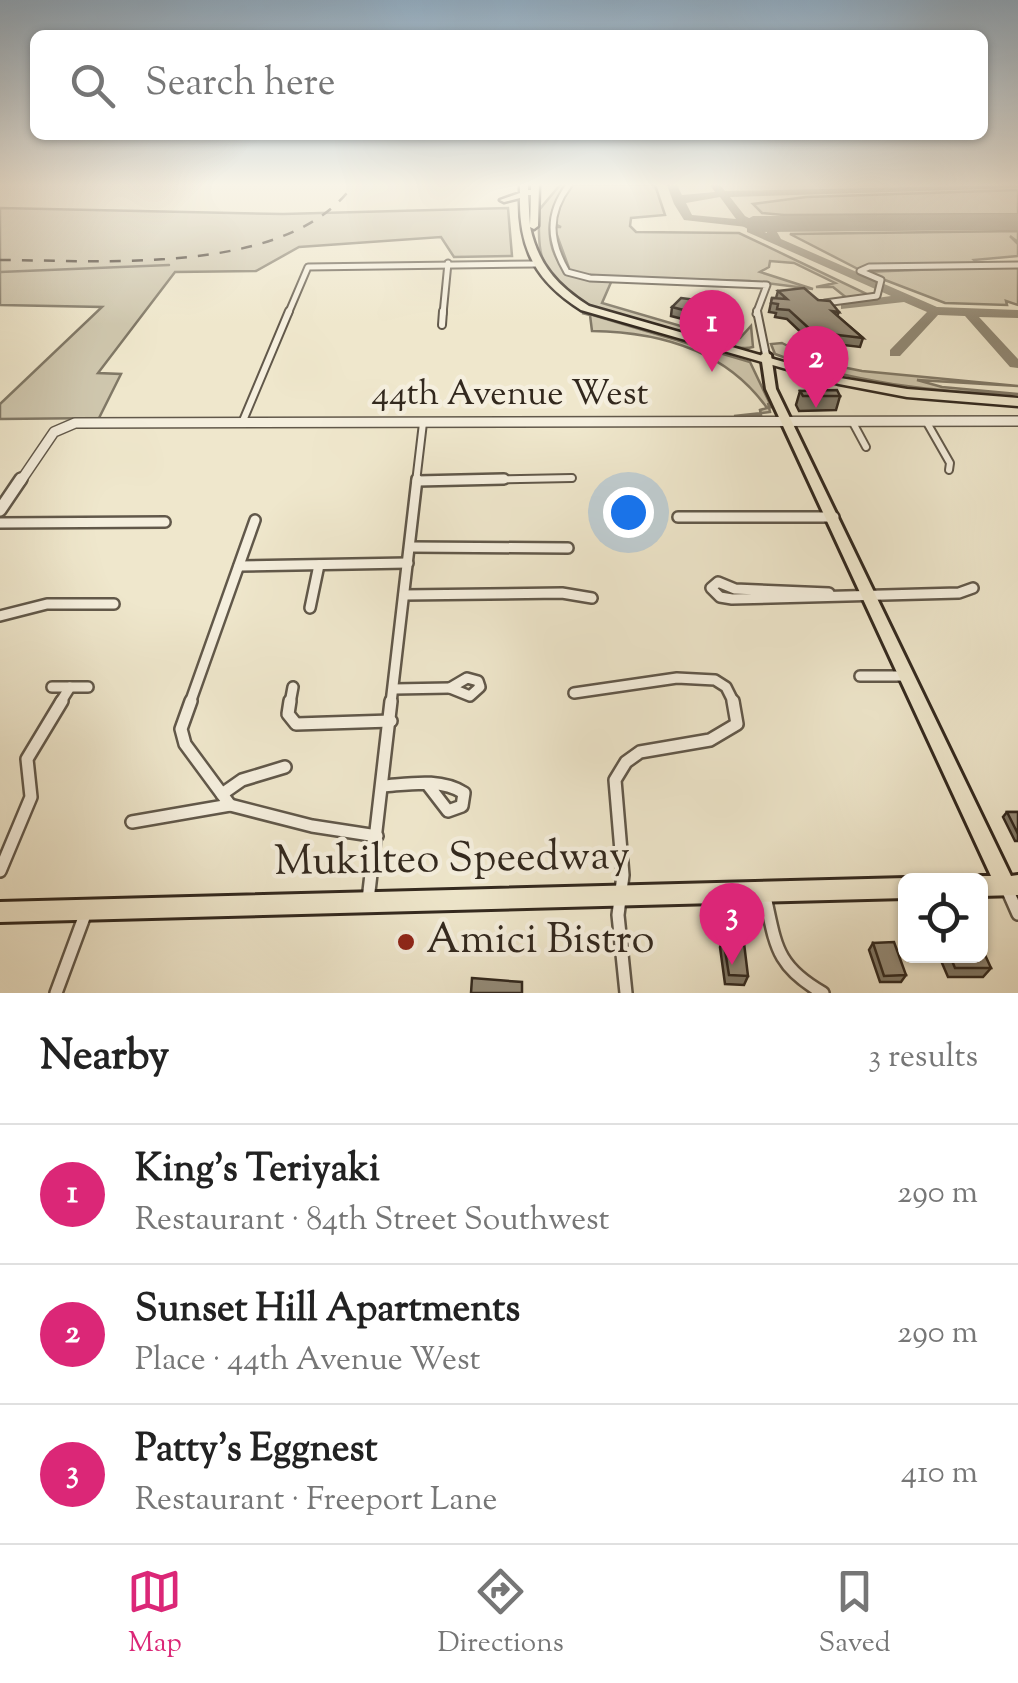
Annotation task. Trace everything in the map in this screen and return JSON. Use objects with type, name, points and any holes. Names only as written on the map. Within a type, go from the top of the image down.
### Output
[{"type":"highway","points":[[530,231],[534,264],[550,286],[585,308],[676,336],[907,393],[1018,399]]},
{"type":"highway","points":[[531,231],[531,236]]},
{"type":"main road","points":[[764,359],[771,389],[1011,885]]},
{"type":"main road","name":"Mukilteo Speedway","points":[[0,912],[898,888]]},
{"type":"street","points":[[552,231],[558,257],[572,274],[767,286],[756,314],[766,341],[764,359]]},
{"type":"street","points":[[442,325],[448,263]]},
{"type":"street","points":[[242,424],[311,265],[534,264]]},
{"type":"street","points":[[825,303],[877,296],[881,280],[860,271],[870,267],[1018,265]]},
{"type":"street","points":[[852,421],[866,447]]},
{"type":"street","name":"44th Avenue West","points":[[0,510],[62,426],[1018,421]]},
{"type":"street","points":[[926,422],[950,463],[949,470]]},
{"type":"street","points":[[368,900],[423,424]]},
{"type":"street","points":[[417,480],[572,478]]},
{"type":"street","points":[[678,517],[834,518]]},
{"type":"street","points":[[230,805],[185,744],[182,729],[255,520]]},
{"type":"street","points":[[0,524],[164,522]]},
{"type":"street","points":[[410,547],[568,548]]},
{"type":"street","points":[[239,566],[408,563]]},
{"type":"street","points":[[310,608],[319,565]]},
{"type":"street","points":[[829,593],[732,598],[720,597],[711,588],[718,582],[735,589],[869,594],[959,593],[973,588]]},
{"type":"street","points":[[404,595],[562,593],[592,598]]},
{"type":"street","points":[[0,616],[47,604],[114,604]]},
{"type":"street","points":[[860,676],[907,676]]},
{"type":"street","points":[[574,693],[654,680],[714,680],[726,687],[736,715],[732,731],[640,750],[620,768],[614,797],[623,876],[618,920],[626,993]]},
{"type":"street","points":[[52,687],[88,686]]},
{"type":"street","points":[[0,871],[30,797],[27,759],[70,687]]},
{"type":"street","points":[[292,687],[288,714],[296,724],[391,721]]},
{"type":"street","points":[[394,689],[450,688]]},
{"type":"street","points":[[222,794],[242,780],[285,767]]},
{"type":"street","points":[[383,786],[428,785]]},
{"type":"street","points":[[132,822],[230,805],[312,826],[377,836]]},
{"type":"street","points":[[1011,885],[1018,914]]},
{"type":"street","points":[[764,892],[780,960],[795,977],[822,993]]},
{"type":"street","points":[[56,993],[87,908]]},
{"type":"shaded area","points":[[0,231],[510,231],[512,256],[454,257],[441,237],[299,247],[256,271],[175,272],[98,373],[121,374],[99,418],[0,419],[0,404],[102,307],[0,305]]},
{"type":"shaded area","points":[[550,231],[554,253],[569,275],[612,280],[602,303],[725,339],[740,338],[751,326],[753,347],[728,346],[618,317],[579,299],[548,271],[539,234]]},
{"type":"shaded area","points":[[556,231],[739,233],[871,296],[848,299],[833,287],[816,287],[835,283],[794,263],[770,261],[769,267],[760,272],[813,289],[750,281],[595,277],[570,271]]},
{"type":"shaded area","points":[[1018,231],[1018,242],[1010,236],[1018,244],[1018,256],[974,260],[978,264],[858,269],[790,234]]},
{"type":"shaded area","points":[[1018,266],[1018,305],[1006,301],[1007,305],[945,303],[864,272]]},
{"type":"shaded area","points":[[582,313],[586,313],[750,362],[772,408],[768,403],[770,412],[761,413],[767,408],[750,388],[711,358],[641,335],[592,331],[590,315]]},
{"type":"shaded area","points":[[782,343],[822,363],[862,371],[1018,386],[917,380],[942,387],[1018,394],[925,388],[863,379],[775,354],[771,344]]},
{"type":"building","points":[[804,288],[818,300],[830,301],[839,312],[832,311],[863,338],[813,332],[789,310],[777,309],[778,304],[771,303],[772,298],[787,299],[778,291]]},
{"type":"building","points":[[681,298],[711,302],[716,305],[712,310],[738,316],[730,322],[672,307]]},
{"type":"building","points":[[837,390],[840,396],[803,396],[800,391]]},
{"type":"building","points":[[1007,812],[1018,812],[1018,834]]},
{"type":"building","points":[[723,938],[744,943],[748,976],[729,975]]},
{"type":"building","points":[[894,942],[898,963],[902,963],[906,975],[884,976],[873,943]]},
{"type":"building","points":[[988,961],[991,968],[955,968],[953,963]]},
{"type":"building","points":[[472,978],[522,982],[522,993],[471,993]]},
{"type":"waterway","points":[[0,272],[169,265]]},
{"type":"taxiway","points":[[754,231],[935,311]]},
{"type":"taxiway","points":[[772,231],[776,241]]},
{"type":"taxiway","points":[[846,306],[904,298]]},
{"type":"taxiway","points":[[895,353],[935,311]]},
{"type":"taxiway","points":[[935,311],[1018,314]]},
{"type":"taxiway","points":[[970,314],[1015,364]]},
{"type":"railway","points":[[0,260],[138,261],[189,257],[239,249],[293,231]]},
{"type":"place","name":"King's Teriyaki","points":[[712,372]]},
{"type":"place","name":"Sunset Hill Apartments","points":[[816,408]]},
{"type":"place","name":"Amici Bistro","points":[[406,942]]},
{"type":"place","name":"Patty's Eggnest","points":[[732,965]]}]
